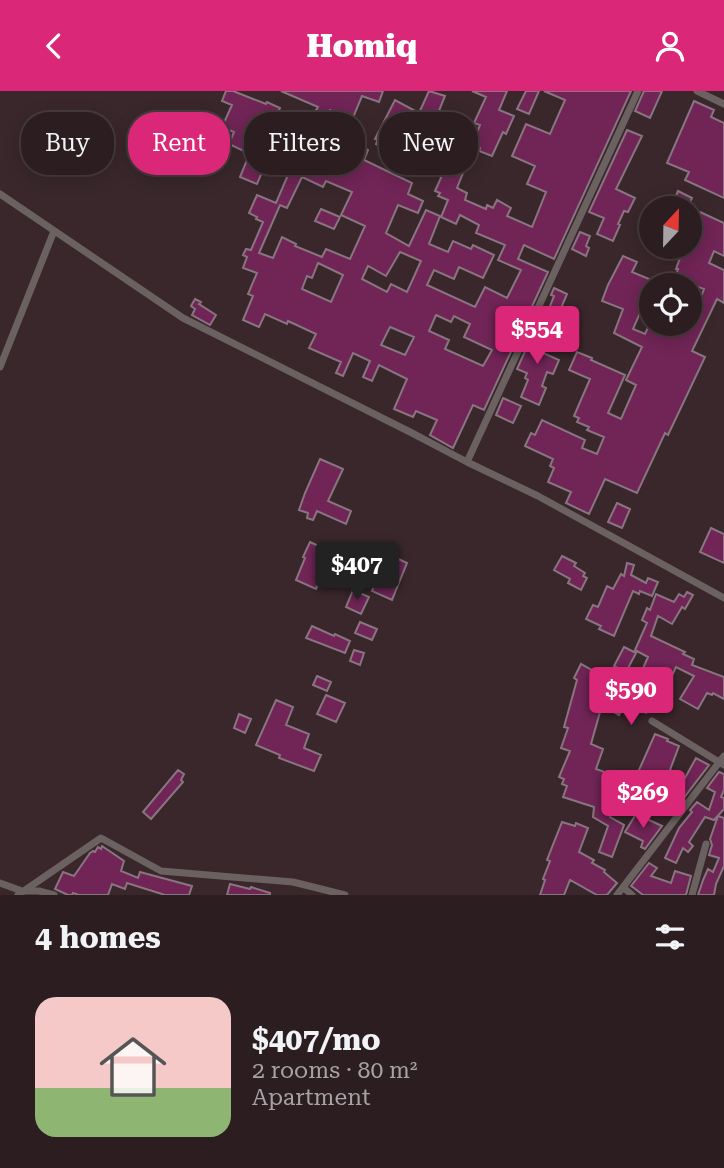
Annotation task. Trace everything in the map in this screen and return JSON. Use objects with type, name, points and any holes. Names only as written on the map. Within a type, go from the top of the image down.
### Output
[{"type":"street","points":[[467,462],[638,91]]},
{"type":"street","points":[[696,91],[724,104]]},
{"type":"street","points":[[0,194],[183,318],[538,496],[724,597]]},
{"type":"street","points":[[0,367],[54,231]]},
{"type":"street","points":[[617,895],[722,761],[652,720]]},
{"type":"street","points":[[20,893],[101,838],[161,871],[293,883],[345,895]]},
{"type":"street","points":[[692,895],[706,844]]},
{"type":"street","points":[[0,883],[20,893],[39,891],[54,895]]},
{"type":"street","points":[[623,887],[632,895]]},
{"type":"building","points":[[226,91],[233,91],[280,108],[278,112],[244,112],[244,151],[230,144],[234,132],[230,130],[229,112],[232,105],[222,101]]},
{"type":"building","points":[[281,91],[383,91],[379,102],[362,96],[355,112],[321,112],[316,110],[318,107]]},
{"type":"building","points":[[429,91],[445,96],[438,112],[419,112]]},
{"type":"building","points":[[472,91],[507,91],[499,110],[514,116],[492,156],[479,151],[478,147],[478,114],[486,97]]},
{"type":"building","points":[[526,91],[539,91],[529,114],[517,109]]},
{"type":"building","points":[[544,91],[631,91],[554,259],[524,245],[518,259],[548,272],[484,410],[473,405],[453,448],[430,435],[437,420],[416,411],[413,417],[394,409],[407,379],[379,365],[372,381],[363,377],[370,361],[353,353],[343,376],[336,373],[341,362],[309,348],[316,334],[265,314],[259,327],[243,320],[253,296],[248,294],[257,273],[243,268],[247,257],[243,255],[246,249],[251,250],[263,222],[249,213],[257,195],[276,203],[288,175],[365,175],[365,160],[379,167],[379,175],[395,175],[412,183],[408,194],[423,201],[418,213],[398,205],[386,233],[409,246],[426,210],[440,216],[429,244],[448,252],[453,241],[471,249],[473,245],[494,255],[483,278],[459,267],[454,279],[434,270],[427,285],[475,307],[485,287],[507,298],[521,270],[498,260],[505,245],[476,233],[479,225],[460,215],[456,224],[441,217],[448,200],[438,196],[440,193],[435,191],[442,175],[462,175],[457,188],[467,193],[465,200],[486,209],[487,205],[493,208],[497,200],[511,208],[507,216],[532,227],[546,192],[527,184],[535,166],[512,156],[526,124],[550,134],[565,100]],"holes":[[[302,177],[323,187],[326,181],[352,192],[341,215],[365,226],[350,259],[326,249],[322,257],[295,246],[296,244],[282,237],[273,258],[259,253],[280,205],[287,208]],[[400,252],[421,261],[407,292],[391,284],[387,292],[362,279],[368,266],[386,276]],[[318,263],[343,275],[331,302],[302,289],[307,276],[312,278]],[[436,315],[451,322],[454,316],[470,324],[464,337],[492,350],[483,366],[445,349],[449,340],[429,331]],[[390,327],[414,337],[405,355],[381,345]]]},
{"type":"building","points":[[644,91],[662,91],[650,118],[635,111]]},
{"type":"building","points":[[395,100],[417,112],[389,112]]},
{"type":"building","points":[[694,101],[714,110],[711,117],[724,123],[724,198],[685,180],[689,172],[667,163]]},
{"type":"building","points":[[627,130],[642,136],[616,189],[635,198],[628,212],[624,211],[613,241],[597,234],[604,218],[589,212]]},
{"type":"building","points":[[244,167],[244,175],[261,175],[257,184],[240,177]]},
{"type":"building","points":[[321,209],[340,217],[334,229],[315,221]]},
{"type":"building","points":[[702,213],[724,223],[724,256],[714,251],[709,263],[724,270],[724,303],[717,299],[702,330],[702,273],[677,273],[680,259],[702,259]]},
{"type":"building","points":[[580,232],[590,236],[586,256],[572,249]]},
{"type":"building","points":[[623,256],[637,262],[632,272],[639,275],[639,315],[633,329],[639,332],[639,336],[699,336],[692,351],[705,357],[637,493],[605,479],[589,514],[566,503],[571,492],[548,482],[554,468],[550,466],[553,459],[525,446],[531,433],[535,435],[542,420],[585,440],[582,448],[597,454],[604,437],[587,430],[589,427],[577,422],[579,418],[574,416],[590,379],[569,370],[577,352],[625,375],[608,413],[621,419],[636,385],[626,380],[642,347],[614,333],[623,309],[602,301]]},
{"type":"building","points":[[554,288],[567,294],[556,320],[546,316],[554,296],[551,295]]},
{"type":"building","points":[[195,299],[216,315],[210,325],[192,315],[195,309],[191,306]]},
{"type":"building","points":[[536,327],[551,333],[543,353],[559,360],[553,374],[547,372],[542,386],[546,388],[539,405],[521,397],[528,380],[525,378],[527,373],[517,369]]},
{"type":"building","points":[[503,398],[521,406],[513,423],[496,415]]},
{"type":"building","points":[[320,459],[343,469],[328,501],[351,511],[346,524],[317,511],[313,520],[307,518],[308,513],[299,510]]},
{"type":"building","points":[[617,503],[630,509],[622,528],[608,522]]},
{"type":"building","points":[[711,528],[724,534],[724,563],[700,552]]},
{"type":"building","points":[[310,542],[361,566],[354,582],[325,569],[316,589],[296,580]]},
{"type":"building","points":[[392,556],[407,563],[392,600],[372,591],[378,575],[383,577]]},
{"type":"building","points":[[562,556],[576,563],[574,566],[585,573],[583,576],[587,578],[581,590],[568,583],[570,579],[554,570]]},
{"type":"building","points":[[627,563],[634,565],[631,575],[646,583],[648,578],[658,582],[652,596],[633,591],[614,636],[586,619],[593,605],[598,607],[607,586],[613,589],[621,574],[624,576]]},
{"type":"building","points":[[353,590],[369,597],[361,614],[346,607]]},
{"type":"building","points":[[687,592],[693,595],[685,609],[682,607],[672,624],[658,616],[651,636],[685,652],[683,654],[694,659],[692,665],[724,677],[724,699],[707,693],[698,709],[680,699],[694,676],[676,667],[664,693],[658,690],[646,713],[626,702],[619,715],[602,705],[591,744],[603,749],[596,769],[613,775],[611,780],[631,788],[655,734],[679,746],[670,770],[685,778],[696,758],[709,765],[680,803],[648,785],[643,787],[633,811],[616,804],[610,817],[624,825],[612,857],[599,852],[608,826],[593,817],[594,807],[563,797],[567,786],[562,784],[564,779],[559,777],[570,751],[561,748],[568,728],[564,727],[577,680],[574,678],[581,664],[647,697],[655,679],[641,673],[648,657],[635,650],[647,623],[642,620],[647,608],[650,610],[656,594],[674,602],[679,594],[684,597]]},
{"type":"building","points":[[360,622],[377,629],[372,640],[355,633]]},
{"type":"building","points":[[312,626],[350,641],[345,653],[306,638]]},
{"type":"building","points":[[624,647],[636,653],[626,672],[614,666]]},
{"type":"building","points":[[354,650],[364,653],[360,665],[350,661]]},
{"type":"building","points":[[317,676],[331,682],[327,691],[313,685]]},
{"type":"building","points":[[326,695],[345,703],[336,722],[317,714]]},
{"type":"building","points":[[276,700],[293,707],[286,725],[309,734],[304,748],[321,755],[314,771],[279,758],[280,755],[256,745]]},
{"type":"building","points":[[239,714],[251,719],[245,733],[234,728]]},
{"type":"building","points":[[178,770],[184,774],[181,780],[183,782],[151,819],[143,812]]},
{"type":"building","points":[[719,772],[724,774],[721,797],[724,798],[724,809],[714,820],[705,817],[689,842],[693,846],[688,852],[683,848],[676,863],[665,858],[679,828],[697,802],[709,810],[715,792],[707,788]]},
{"type":"building","points":[[636,814],[662,826],[645,849],[641,847],[643,841],[625,832]]},
{"type":"building","points":[[718,816],[724,818],[724,866],[714,895],[698,895],[708,869],[713,872],[719,858],[709,855],[712,845],[710,839]]},
{"type":"building","points":[[562,822],[575,826],[576,823],[588,828],[579,852],[594,860],[592,863],[605,870],[617,883],[607,895],[597,895],[570,880],[564,895],[540,895],[550,861],[547,860]]},
{"type":"building","points":[[102,846],[124,861],[121,871],[138,878],[140,872],[192,886],[189,895],[165,895],[127,883],[125,889],[112,884],[108,895],[68,895],[55,889],[63,872],[74,876],[90,853]]},
{"type":"building","points":[[649,863],[657,868],[651,876],[671,883],[675,871],[691,876],[686,895],[643,895],[631,886]]},
{"type":"building","points":[[230,884],[250,889],[251,887],[270,895],[227,895]]}]
